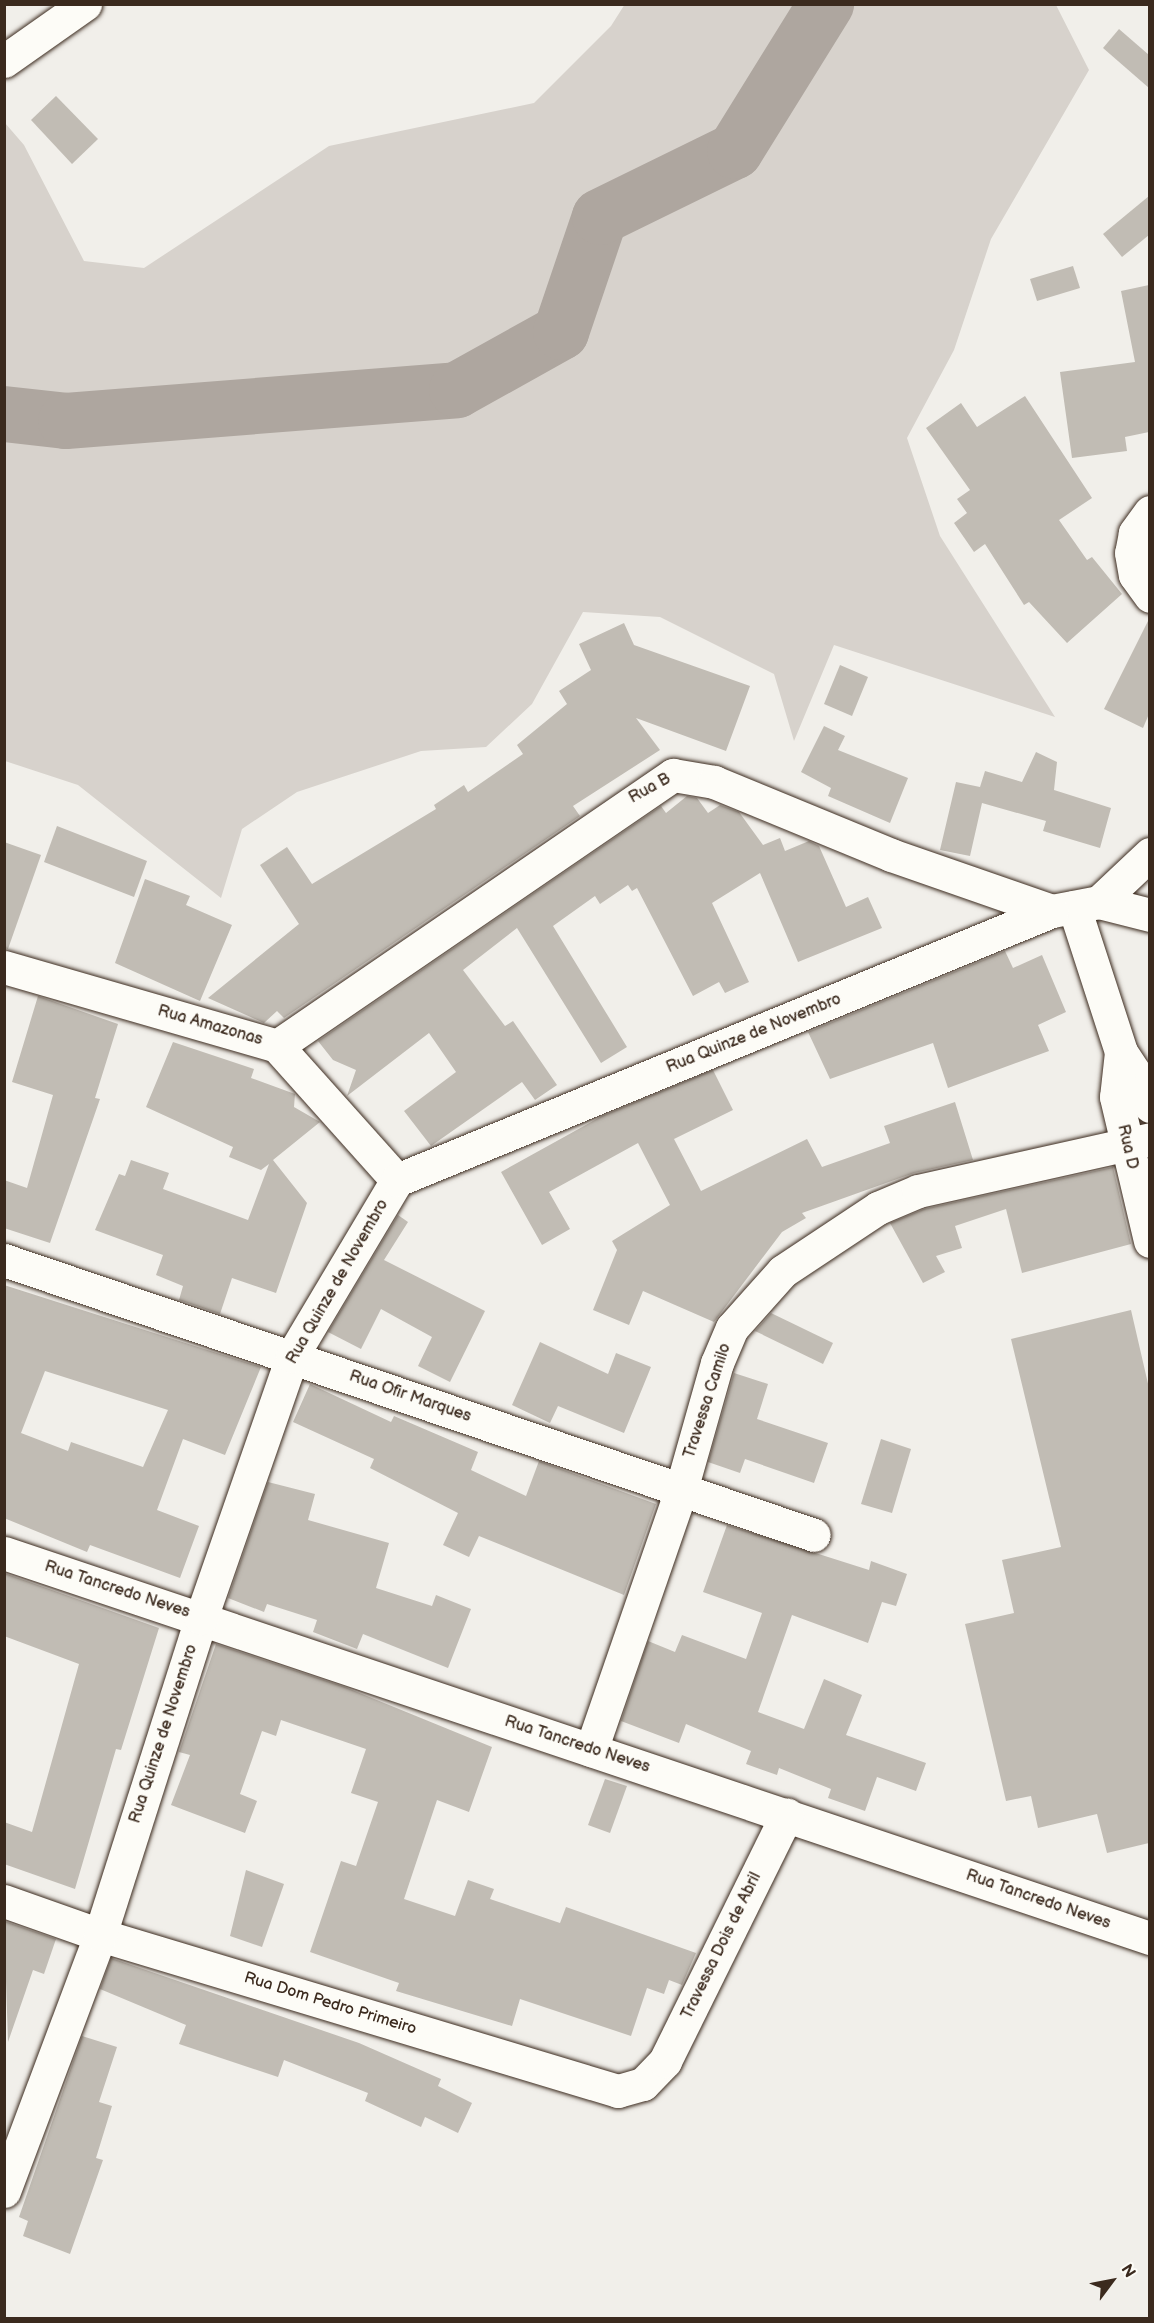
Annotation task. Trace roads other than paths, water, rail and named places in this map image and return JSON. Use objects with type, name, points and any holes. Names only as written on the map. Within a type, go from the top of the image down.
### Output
[{"type":"street","points":[[4,61],[85,4]]},
{"type":"street","points":[[1149,512],[1135,533],[1131,553],[1135,575],[1149,596]]},
{"type":"street","name":"Rua B","points":[[277,1046],[673,775],[714,782],[891,855],[1075,907],[1149,915]]},
{"type":"street","points":[[1075,907],[1149,854]]},
{"type":"street","name":"Rua D","points":[[1075,907],[1121,1052],[1144,1087],[1149,1106]]},
{"type":"street","name":"Rua Quinze de Novembro","points":[[4,2191],[100,1935],[201,1618],[292,1356],[397,1180],[1075,907]]},
{"type":"street","name":"Rua Amazonas","points":[[4,967],[277,1046],[397,1180]]},
{"type":"street","name":"Rua D","points":[[1121,1052],[1116,1097],[1138,1141],[1149,1241]]},
{"type":"street","name":"Travessa Camilo","points":[[591,1750],[681,1490],[717,1363],[732,1328],[783,1271],[813,1247],[918,1191],[1138,1141]]},
{"type":"street","name":"Rua Ofir Marques","points":[[4,1260],[814,1535]]},
{"type":"street","name":"Rua Tancredo Neves","points":[[4,1553],[787,1814],[1149,1938]]},
{"type":"street","name":"Travessa Dois de Abril","points":[[654,2075],[666,2061],[787,1814]]},
{"type":"street","name":"Rua Dom Pedro Primeiro","points":[[4,1901],[100,1935],[618,2091],[654,2075]]},
{"type":"waterway","points":[[4,414],[66,421],[457,390],[561,332],[600,217],[735,151],[826,4]]}]
